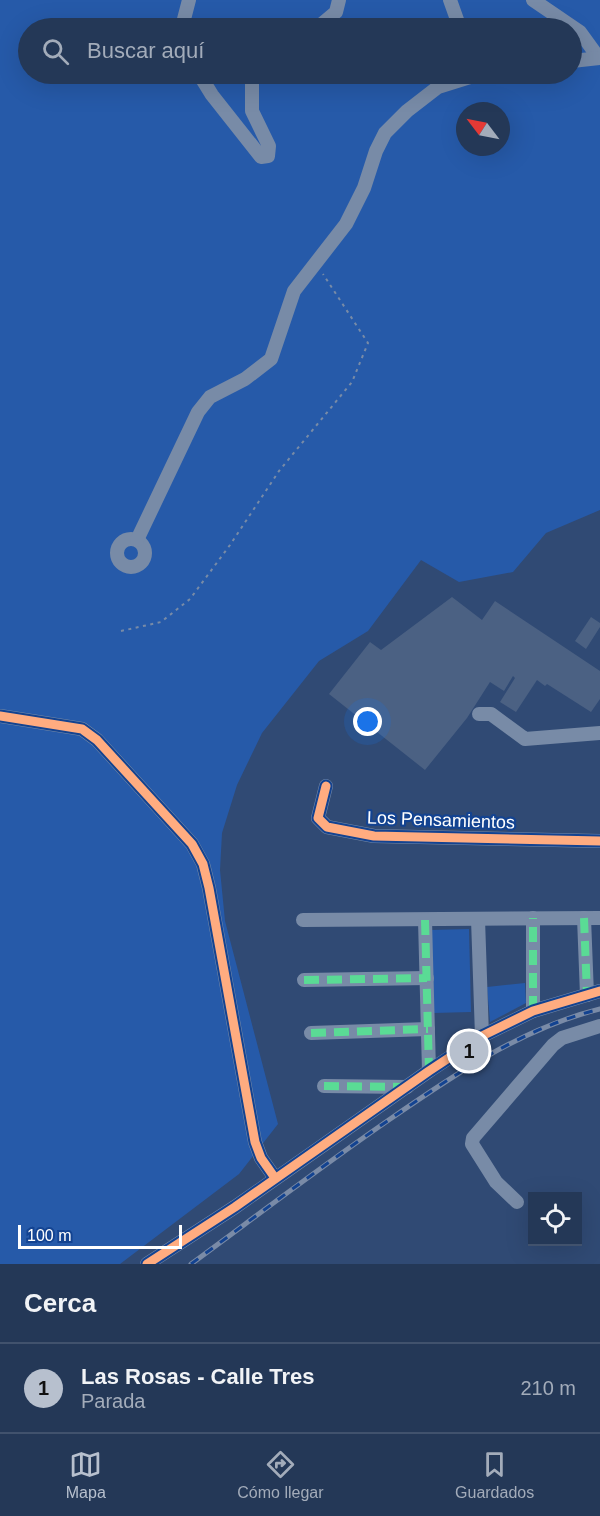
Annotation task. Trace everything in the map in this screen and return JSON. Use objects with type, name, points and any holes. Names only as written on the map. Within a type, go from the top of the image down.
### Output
[{"type":"street","points":[[184,18],[189,0]]},
{"type":"street","points":[[329,18],[336,12],[339,0]]},
{"type":"street","points":[[450,0],[456,18]]},
{"type":"street","points":[[532,0],[559,18]]},
{"type":"street","points":[[582,35],[599,58],[582,60]]},
{"type":"street","points":[[205,84],[261,157],[268,156],[269,146],[252,111],[252,84]]},
{"type":"street","points":[[136,540],[198,412],[210,397],[245,379],[271,359],[294,291],[346,224],[364,188],[376,151],[385,133],[407,111],[438,87],[446,84]]},
{"type":"street","points":[[479,714],[490,714],[525,739],[600,733]]},
{"type":"street","points":[[0,716],[82,729],[98,740],[192,844],[203,864],[209,888],[255,1142],[261,1158],[275,1178]]},
{"type":"street","name":"Los Pensamientos","points":[[326,786],[318,819],[327,826],[374,836],[600,841]]},
{"type":"street","points":[[533,918],[533,1011]]},
{"type":"street","points":[[147,1264],[235,1207],[482,1036],[533,1011],[594,993],[584,918]]},
{"type":"street","points":[[303,920],[600,918]]},
{"type":"street","points":[[478,919],[482,1036]]},
{"type":"street","points":[[425,920],[429,1071]]},
{"type":"street","points":[[304,980],[426,978]]},
{"type":"street","points":[[517,1202],[490,1174],[472,1144],[473,1138],[553,1045],[562,1038],[600,1026]]},
{"type":"street","points":[[310,1033],[428,1029]]},
{"type":"street","points":[[324,1086],[407,1087]]},
{"type":"path","points":[[122,631],[161,622],[190,599],[230,545],[279,471],[351,382],[368,343],[315,262]]},
{"type":"shaded area","points":[[0,0],[600,0],[600,510],[546,533],[513,572],[459,582],[421,560],[368,631],[319,661],[262,733],[237,785],[222,833],[220,870],[225,921],[278,1124],[239,1174],[120,1264],[0,1264]]},
{"type":"shaded area","points":[[469,929],[471,1012],[433,1013],[431,930]]},
{"type":"shaded area","points":[[525,983],[526,1003],[490,1022],[487,987]]},
{"type":"building","points":[[452,597],[482,620],[495,601],[600,671],[600,699],[591,712],[537,680],[516,712],[500,702],[515,678],[513,676],[504,691],[490,682],[467,718],[425,770],[329,694],[370,642],[381,650]]},
{"type":"building","points":[[591,617],[600,623],[600,627],[586,649],[575,641]]},
{"type":"railway","points":[[191,1264],[359,1141],[460,1072],[541,1029],[600,1009]]},
{"type":"marked path","points":[[533,918],[533,1011]]},
{"type":"marked path","points":[[584,918],[587,995]]},
{"type":"marked path","points":[[425,920],[429,1071]]},
{"type":"marked path","points":[[304,980],[427,978]]},
{"type":"marked path","points":[[311,1033],[428,1029]]},
{"type":"marked path","points":[[324,1086],[404,1087]]},
{"type":"cycle path","points":[[0,716],[82,729],[97,740],[192,844],[203,864],[209,888],[255,1142],[261,1158],[275,1178]]},
{"type":"cycle path","points":[[326,786],[318,818],[327,827],[374,836],[600,841]]},
{"type":"cycle path","points":[[147,1264],[235,1207],[482,1036],[533,1011],[600,991]]},
{"type":"place","name":"Las Rosas - Calle Tres","points":[[469,1051]]}]
